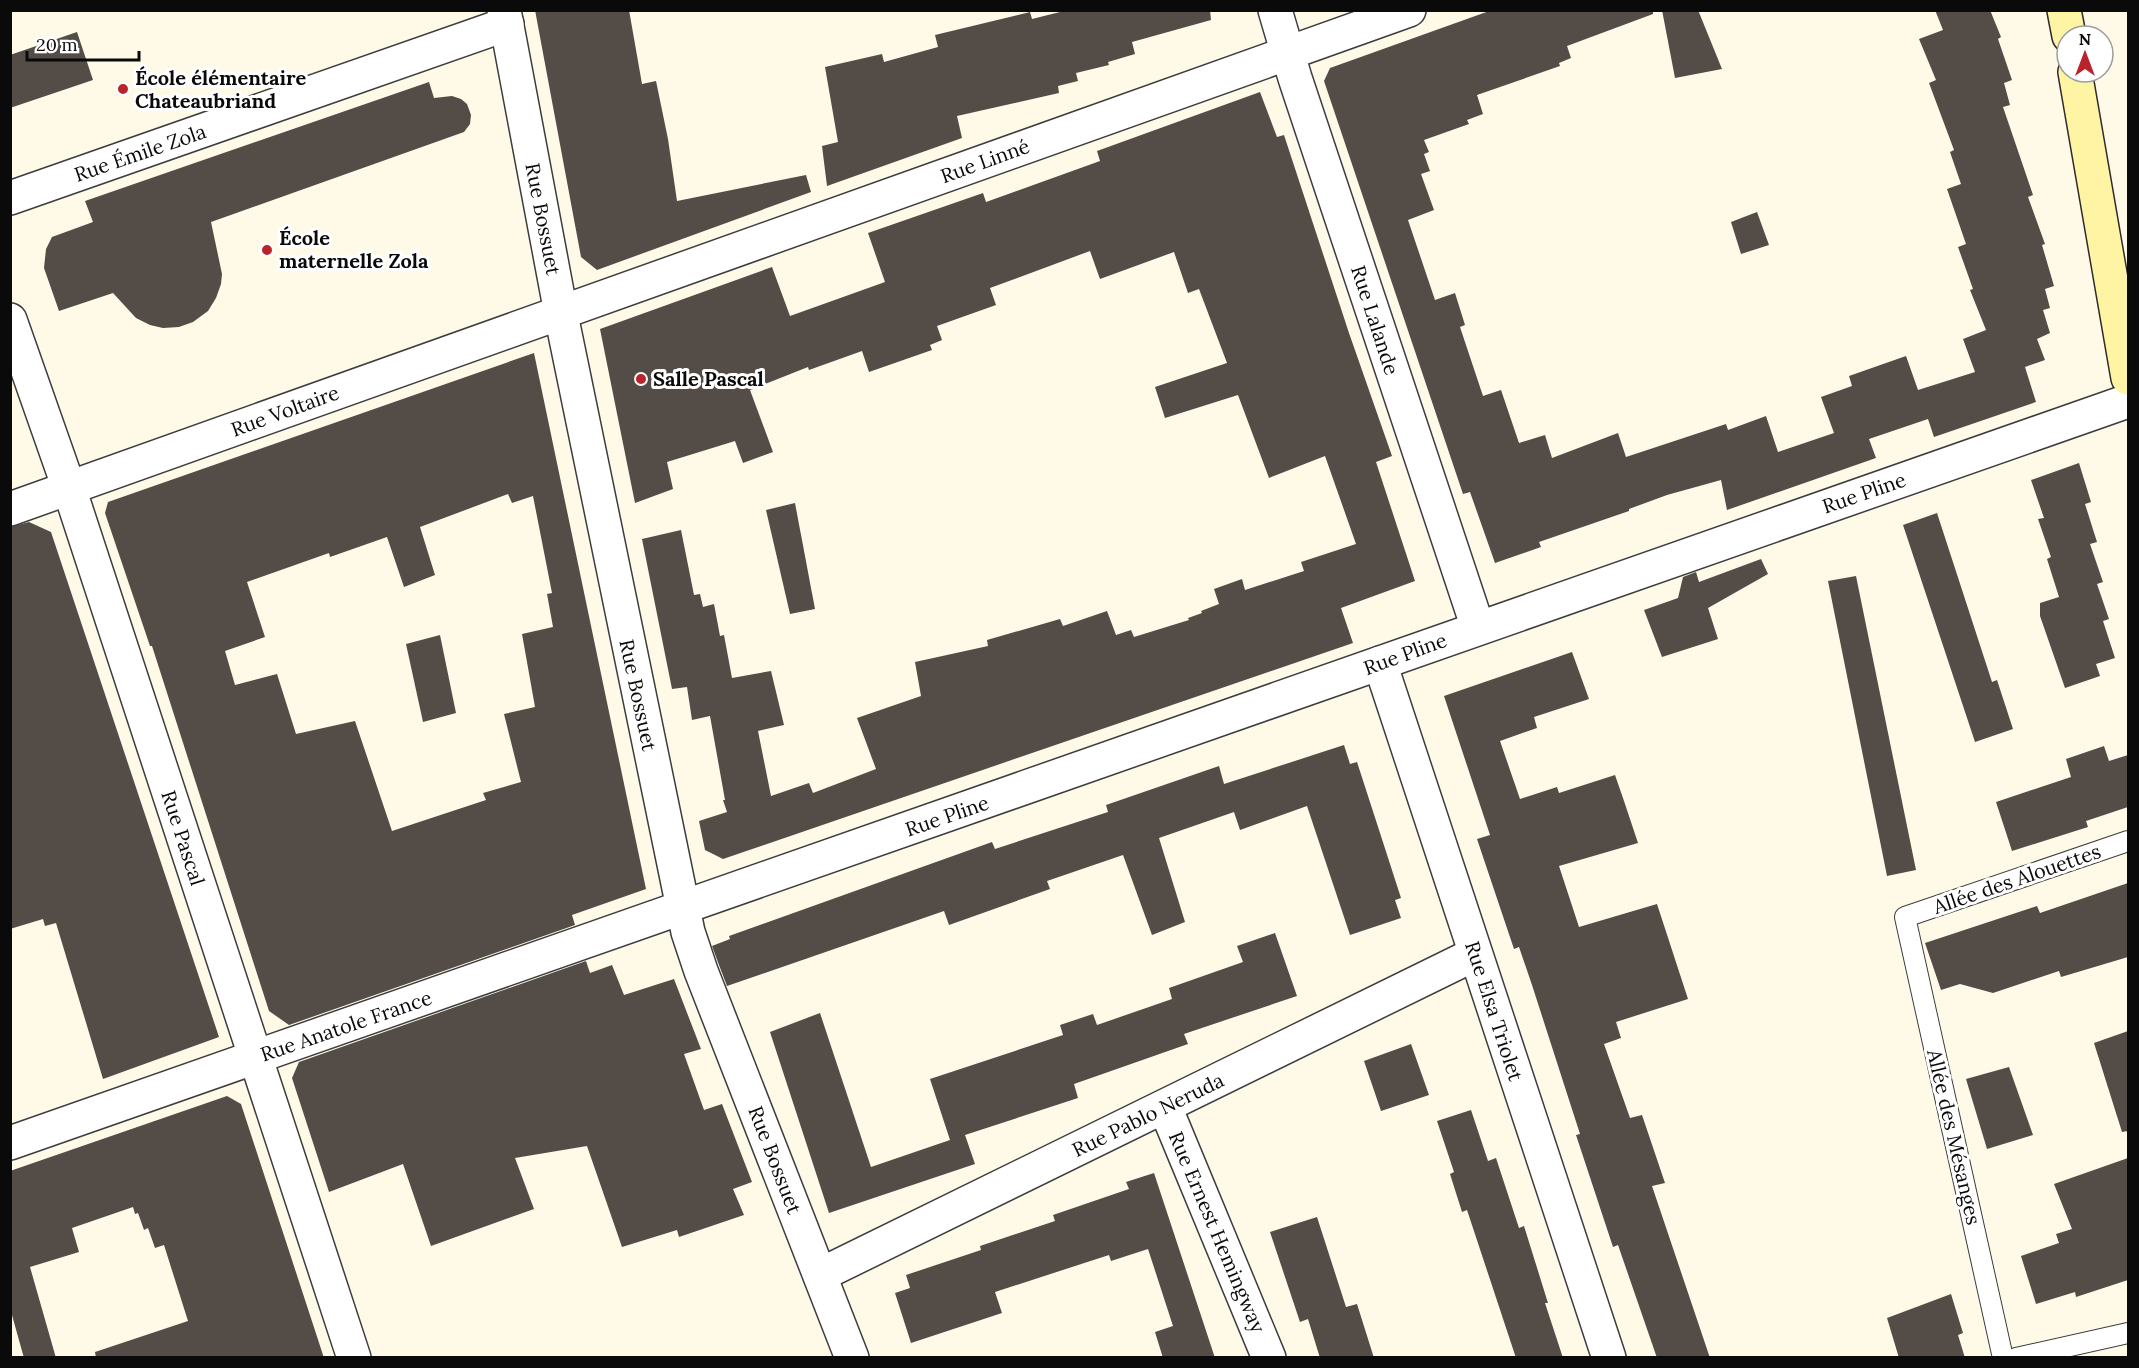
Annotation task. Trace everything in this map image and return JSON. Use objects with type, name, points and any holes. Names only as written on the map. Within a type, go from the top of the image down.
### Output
[{"type":"street","name":"Rue Lalande","points":[[1275,10],[1287,54],[1478,628]]},
{"type":"street","name":"Rue Linné","points":[[560,312],[1409,10]]},
{"type":"street","name":"Rue Émile Zola","points":[[10,198],[506,17]]},
{"type":"street","name":"Rue Bossuet","points":[[506,17],[560,312],[682,909],[701,971],[852,1358]]},
{"type":"street","points":[[2077,84],[2128,378]]},
{"type":"street","name":"Rue Voltaire","points":[[10,509],[560,312]]},
{"type":"street","name":"Rue Pascal","points":[[10,320],[69,488],[354,1358]]},
{"type":"street","name":"Rue Pline","points":[[682,909],[2128,401]]},
{"type":"street","name":"Rue Elsa Triolet","points":[[1380,663],[1609,1358]]},
{"type":"street","name":"Rue Anatole France","points":[[10,1143],[682,909]]},
{"type":"street","name":"Rue Pablo Neruda","points":[[820,1275],[1475,954]]},
{"type":"street","name":"Rue Ernest Hemingway","points":[[1165,1107],[1269,1358]]},
{"type":"lane","name":"Allée des Alouettes","points":[[1905,917],[2128,840]]},
{"type":"lane","name":"Allée des Mésanges","points":[[1905,917],[2003,1358]]},
{"type":"lane","points":[[2016,1358],[2128,1333]]},
{"type":"building","points":[[535,10],[629,10],[642,84],[656,81],[668,139],[677,201],[806,175],[811,192],[597,270],[581,257]]},
{"type":"building","points":[[1068,10],[1210,10],[1211,20],[1132,42],[1135,54],[1108,62],[1109,65],[1076,73],[1078,81],[1058,86],[1059,93],[957,116],[962,138],[827,186],[822,146],[838,142],[825,67],[882,54],[884,62],[938,47],[935,35],[1030,12],[1032,19]]},
{"type":"building","points":[[1492,10],[1653,10],[1653,14],[1567,46],[1571,58],[1559,63],[1560,66],[1477,95],[1483,114],[1467,120],[1469,124],[1424,140],[1429,152],[1424,154],[1430,171],[1421,174],[1434,210],[1408,220],[1435,300],[1455,293],[1465,325],[1460,327],[1483,396],[1501,390],[1519,443],[1545,435],[1552,458],[1618,433],[1626,457],[1726,424],[1728,430],[1766,416],[1778,452],[1834,433],[1821,397],[1852,386],[1849,376],[1906,356],[1918,390],[1975,372],[1963,339],[1986,330],[1970,290],[1973,289],[1958,247],[1966,244],[1947,189],[1961,184],[1950,152],[1954,150],[1929,83],[1936,80],[1919,39],[1943,30],[1935,10],[1990,10],[2001,37],[1998,39],[2012,80],[2004,83],[2010,105],[2003,107],[2033,195],[2028,197],[2045,244],[2042,245],[2054,286],[2045,289],[2050,308],[2043,310],[2050,333],[2037,339],[2045,360],[2025,367],[2036,402],[1934,437],[1928,419],[1869,439],[1876,458],[1727,510],[1721,480],[1667,495],[1629,509],[1629,511],[1539,542],[1541,547],[1495,563],[1470,492],[1463,494],[1324,81],[1330,68]]},
{"type":"building","points":[[1662,10],[1698,10],[1722,69],[1675,78]]},
{"type":"building","points":[[77,32],[93,80],[10,108],[10,55]]},
{"type":"building","points":[[429,82],[434,98],[452,96],[467,104],[471,115],[470,124],[464,132],[211,222],[222,274],[221,284],[208,311],[193,322],[179,327],[163,328],[150,325],[136,318],[113,293],[59,311],[44,268],[46,249],[52,237],[93,222],[85,201]]},
{"type":"building","points":[[1260,92],[1277,137],[1284,135],[1392,456],[1376,462],[1415,581],[1341,608],[1353,643],[723,859],[705,850],[699,821],[727,812],[723,800],[725,800],[710,716],[692,720],[687,687],[672,689],[642,539],[681,530],[694,595],[700,594],[703,607],[714,604],[720,636],[724,635],[732,678],[771,671],[784,725],[758,731],[771,796],[809,783],[813,793],[876,769],[857,718],[921,696],[915,662],[988,646],[987,640],[1060,619],[1063,626],[1107,611],[1116,635],[1131,630],[1134,637],[1189,620],[1188,618],[1202,613],[1201,611],[1219,604],[1214,589],[1242,579],[1245,590],[1304,571],[1301,562],[1356,544],[1325,456],[1269,478],[1238,395],[1165,418],[1155,387],[1227,363],[1199,289],[1188,293],[1174,252],[1100,279],[1090,251],[990,288],[996,305],[937,326],[942,340],[930,345],[932,350],[869,372],[862,351],[809,370],[808,367],[750,390],[773,452],[743,463],[735,441],[667,462],[673,489],[635,503],[600,329],[772,267],[790,316],[885,282],[868,233],[983,193],[986,202],[1100,161],[1097,151]]},
{"type":"building","points":[[1757,212],[1769,245],[1741,254],[1731,222]]},
{"type":"building","points":[[534,353],[646,889],[572,915],[575,925],[289,1025],[269,1011],[152,646],[150,646],[105,513],[108,502]],"holes":[[[508,494],[512,503],[533,496],[552,593],[547,594],[553,627],[522,634],[535,707],[504,714],[521,782],[483,793],[486,800],[392,831],[355,721],[296,734],[277,674],[235,685],[225,651],[265,637],[247,582],[329,553],[330,557],[387,537],[404,587],[435,575],[420,527]]]},
{"type":"building","points":[[2079,463],[2091,502],[2085,504],[2097,542],[2090,544],[2103,582],[2097,584],[2109,619],[2103,621],[2115,658],[2096,664],[2100,676],[2065,688],[2040,616],[2040,603],[2059,597],[2047,559],[2051,557],[2038,519],[2044,518],[2031,480]]},
{"type":"building","points":[[795,503],[815,609],[790,614],[766,510]]},
{"type":"building","points":[[1937,513],[1992,682],[1997,680],[2013,729],[1975,742],[1903,525]]},
{"type":"building","points":[[29,522],[51,532],[219,1037],[103,1079],[56,923],[45,926],[43,919],[10,929],[10,527]]},
{"type":"building","points":[[1761,559],[1768,574],[1708,608],[1718,639],[1662,657],[1644,610],[1678,598],[1683,577],[1696,572],[1699,582]]},
{"type":"building","points":[[1856,576],[1916,870],[1887,876],[1828,581]]},
{"type":"building","points":[[440,635],[456,713],[423,722],[406,644]]},
{"type":"building","points":[[1572,652],[1589,699],[1534,717],[1537,728],[1500,741],[1520,799],[1557,787],[1559,793],[1615,775],[1624,801],[1638,843],[1559,866],[1579,927],[1657,904],[1688,999],[1616,1022],[1621,1038],[1604,1044],[1630,1118],[1642,1115],[1665,1183],[1652,1186],[1710,1358],[1657,1358],[1618,1245],[1613,1247],[1576,1135],[1580,1134],[1532,985],[1519,947],[1514,949],[1477,839],[1490,835],[1444,696]]},
{"type":"building","points":[[1344,745],[1350,764],[1357,762],[1401,898],[1395,900],[1401,918],[1350,935],[1307,806],[1240,830],[1234,812],[1159,838],[1185,922],[1152,935],[1123,855],[1047,881],[1050,889],[949,925],[944,911],[727,986],[712,946],[730,939],[729,936],[992,842],[995,849],[1108,812],[1106,805],[1219,766],[1224,784]]},
{"type":"building","points":[[2104,746],[2109,761],[2128,755],[2128,807],[2086,821],[2088,827],[2012,851],[1996,802],[2071,777],[2066,759]]},
{"type":"building","points":[[2128,883],[2128,957],[2061,977],[2059,971],[1993,993],[1960,984],[1941,990],[1925,943],[2037,906],[2040,913]]},
{"type":"building","points":[[1275,933],[1297,996],[1184,1034],[1188,1044],[1074,1084],[1078,1098],[965,1135],[975,1164],[829,1213],[770,1032],[820,1013],[871,1167],[950,1140],[930,1079],[1063,1035],[1060,1025],[1093,1014],[1097,1025],[1172,999],[1169,988],[1243,962],[1237,946]]},
{"type":"building","points":[[586,961],[590,973],[612,965],[624,995],[674,979],[701,1049],[684,1054],[704,1110],[722,1104],[752,1182],[733,1189],[744,1215],[679,1237],[677,1230],[622,1247],[587,1146],[515,1158],[534,1209],[431,1246],[403,1164],[329,1192],[292,1078],[299,1062]]},
{"type":"building","points":[[2128,1031],[2128,1131],[2122,1132],[2094,1043]]},
{"type":"building","points":[[1411,1044],[1429,1095],[1381,1111],[1364,1061]]},
{"type":"building","points":[[2009,1067],[2033,1135],[1987,1149],[1966,1079]]},
{"type":"building","points":[[227,1096],[241,1104],[324,1358],[96,1358],[95,1352],[188,1321],[164,1245],[155,1248],[148,1228],[144,1230],[138,1213],[135,1214],[133,1207],[72,1228],[79,1252],[30,1267],[56,1358],[24,1358],[10,1308],[10,1171]]},
{"type":"building","points":[[1471,1110],[1488,1161],[1496,1158],[1519,1228],[1524,1226],[1563,1358],[1516,1358],[1467,1210],[1462,1212],[1450,1174],[1454,1172],[1437,1121]]},
{"type":"building","points":[[2128,1158],[2128,1280],[2076,1297],[2075,1292],[2036,1304],[2021,1256],[2059,1243],[2056,1234],[2072,1229],[2054,1184]]},
{"type":"building","points":[[1154,1173],[1215,1358],[1163,1358],[1155,1332],[1173,1326],[1148,1249],[1111,1261],[1109,1255],[995,1292],[1002,1313],[911,1343],[895,1293],[910,1288],[906,1275],[981,1250],[980,1246],[1055,1221],[1053,1215],[1129,1189],[1126,1182]]},
{"type":"building","points":[[1317,1217],[1346,1307],[1357,1304],[1374,1358],[1320,1358],[1308,1319],[1300,1322],[1270,1232]]},
{"type":"building","points":[[1951,1294],[1963,1333],[1958,1335],[1965,1358],[1899,1358],[1887,1318]]},
{"type":"place","name":"École élémentaire Chateaubriand","points":[[123,89]]},
{"type":"place","name":"École maternelle Zola","points":[[267,250]]},
{"type":"place","name":"Salle Pascal","points":[[641,379]]}]
